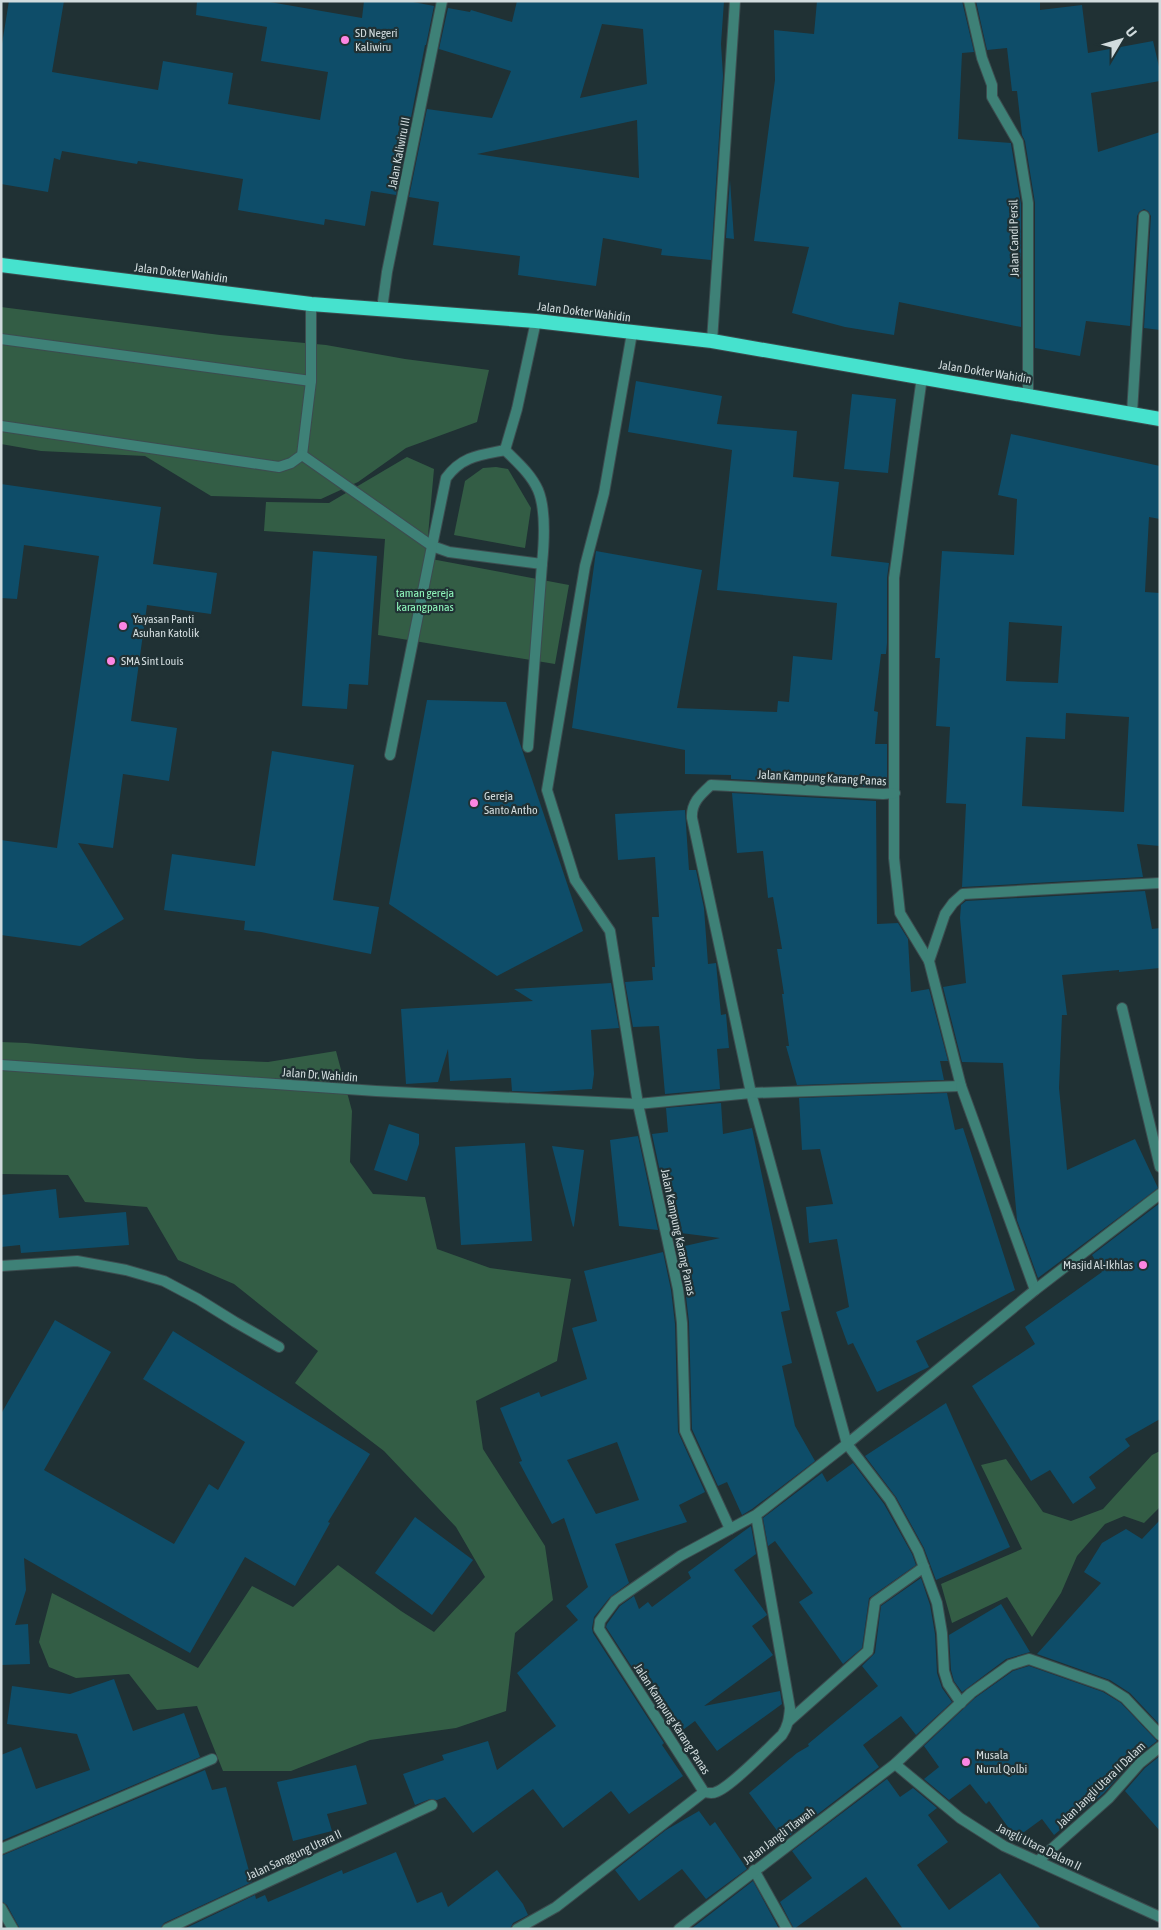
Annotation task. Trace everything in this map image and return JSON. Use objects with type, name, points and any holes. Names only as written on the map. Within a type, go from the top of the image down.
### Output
[{"type":"highway","name":"Jalan Dokter Wahidin","points":[[1,265],[310,304],[536,321],[712,341],[1160,419]]},
{"type":"street","name":"Jalan Kaliwiru III","points":[[382,309],[387,272],[442,1]]},
{"type":"street","points":[[712,341],[735,1]]},
{"type":"street","name":"Jalan Candi Persil","points":[[969,1],[982,58],[992,85],[992,97],[1018,142],[1028,203],[1028,395]]},
{"type":"street","points":[[1132,413],[1144,216]]},
{"type":"street","points":[[1,426],[279,467],[291,463],[302,455],[311,381],[310,304]]},
{"type":"street","points":[[506,450],[536,321]]},
{"type":"street","name":"Jalan Kampung Karang Panas","points":[[632,333],[604,493],[585,566],[547,790],[575,880],[610,931],[638,1104],[678,1288],[682,1323],[685,1431],[730,1529]]},
{"type":"street","points":[[1,339],[311,381]]},
{"type":"street","name":"Jalan Kampung Karang Panas","points":[[847,1444],[751,1093],[692,818],[692,808],[697,798],[711,785],[883,794],[895,793],[894,578],[922,377]]},
{"type":"street","points":[[390,755],[446,478],[452,469],[470,457],[506,450]]},
{"type":"street","points":[[506,450],[528,474],[538,491],[542,509],[543,551],[528,747]]},
{"type":"street","points":[[302,455],[432,546],[449,552],[542,564]]},
{"type":"street","points":[[895,793],[894,858],[900,913],[929,960],[962,1086],[1035,1290]]},
{"type":"street","points":[[929,960],[945,914],[953,902],[963,894],[1160,883]]},
{"type":"street","points":[[1122,1008],[1160,1167]]},
{"type":"street","name":"Jalan Dr. Wahidin","points":[[1,1065],[376,1091],[638,1104]]},
{"type":"street","points":[[638,1104],[751,1093],[962,1086]]},
{"type":"street","name":"Jalan Kampung Karang Panas","points":[[924,1567],[875,1602],[868,1651],[789,1721],[782,1735],[727,1785],[717,1792],[710,1794],[704,1792],[599,1629],[600,1621],[615,1601],[680,1556],[756,1515],[847,1444],[1035,1290],[1160,1194]]},
{"type":"street","points":[[1,1266],[77,1261],[126,1270],[164,1281],[279,1347]]},
{"type":"street","points":[[847,1444],[890,1500],[906,1528],[924,1567],[938,1610],[942,1633],[944,1671],[948,1684],[961,1704]]},
{"type":"street","points":[[756,1515],[790,1708],[789,1721]]},
{"type":"street","name":"Jalan Jangli Tlawah","points":[[684,1927],[754,1870],[895,1764],[971,1693],[1010,1665],[1029,1659],[1106,1686],[1125,1698],[1160,1735]]},
{"type":"street","name":"Jalan Jangli Utara II Dalam","points":[[1038,1861],[1108,1798],[1140,1764],[1160,1747]]},
{"type":"street","points":[[1,1849],[212,1759]]},
{"type":"street","name":"Jangli Utara Dalam II","points":[[895,1764],[960,1818],[1004,1846],[1160,1917]]},
{"type":"street","points":[[517,1929],[556,1907],[704,1792]]},
{"type":"street","name":"Jalan Sanggung Utara II","points":[[167,1929],[432,1806]]},
{"type":"street","points":[[754,1870],[787,1929]]},
{"type":"street","points":[[1,1908],[13,1929]]},
{"type":"green space","points":[[1,307],[220,335],[326,345],[405,359],[489,370],[477,422],[406,448],[358,482],[321,499],[211,496],[145,456],[41,451],[1,444]]},
{"type":"green space","name":"taman gereja karangpanas","points":[[407,457],[434,469],[426,558],[569,585],[555,664],[378,635],[385,539],[264,531],[266,502],[329,503]]},
{"type":"green space","points":[[496,467],[508,469],[531,508],[525,548],[454,535],[465,481],[483,468]]},
{"type":"green space","points":[[1,1042],[198,1059],[268,1062],[336,1051],[352,1111],[350,1162],[373,1194],[425,1197],[437,1249],[490,1268],[571,1279],[557,1361],[476,1401],[483,1449],[545,1546],[553,1600],[515,1633],[506,1711],[456,1728],[370,1740],[291,1771],[223,1771],[197,1706],[157,1710],[129,1674],[76,1678],[49,1667],[39,1642],[52,1593],[198,1668],[252,1586],[293,1607],[338,1565],[401,1611],[434,1632],[485,1577],[456,1527],[384,1451],[295,1383],[318,1351],[234,1284],[178,1260],[147,1207],[85,1202],[68,1175],[1,1174]]},
{"type":"green space","points":[[1160,1451],[1160,1507],[1144,1523],[1124,1516],[1105,1524],[1077,1556],[1061,1593],[1032,1637],[1007,1597],[952,1623],[941,1584],[1022,1549],[981,1465],[1006,1459],[1043,1512],[1071,1521],[1103,1509],[1152,1455]]},
{"type":"building","points":[[9,1],[64,1],[52,72],[158,90],[163,61],[233,73],[228,104],[320,120],[328,72],[261,61],[267,27],[196,15],[197,1],[264,1],[362,18],[364,1],[408,1],[434,6],[396,195],[371,191],[365,226],[325,219],[324,225],[238,210],[243,179],[138,161],[137,164],[62,151],[60,160],[54,158],[48,192],[1,184],[1,50]]},
{"type":"building","points":[[517,1],[724,1],[721,44],[723,76],[711,260],[661,255],[662,249],[603,238],[596,286],[518,275],[520,256],[433,245],[439,202],[409,197],[427,109],[492,118],[511,71],[439,49],[448,8],[470,12],[471,10],[512,22]],"holes":[[[602,24],[643,29],[647,84],[580,98]],[[637,120],[639,178],[477,154]]]},
{"type":"building","points":[[817,1],[962,1],[974,52],[962,53],[958,139],[1011,143],[1021,204],[1021,327],[899,302],[894,335],[845,327],[792,313],[809,247],[754,241],[775,80],[774,30],[814,34]]},
{"type":"building","points":[[976,1],[1040,1],[1040,10],[1082,5],[1088,53],[1153,41],[1160,71],[1160,81],[1091,93],[1098,152],[1160,132],[1160,330],[1144,328],[1151,216],[1144,209],[1137,216],[1130,326],[1086,321],[1080,356],[1035,348],[1035,203],[1025,141],[1022,135],[1017,91],[1012,91],[1007,48],[987,50]]},
{"type":"building","points":[[730,180],[734,239],[726,238]]},
{"type":"building","points":[[636,381],[722,396],[717,424],[797,431],[793,477],[839,482],[831,556],[889,563],[887,578],[886,654],[881,654],[874,711],[878,712],[875,744],[887,744],[887,784],[877,783],[877,787],[731,779],[731,775],[685,774],[685,750],[572,728],[596,551],[702,570],[677,708],[777,712],[778,701],[789,702],[793,656],[832,660],[837,603],[717,590],[732,450],[628,432]]},
{"type":"building","points":[[852,394],[896,399],[888,473],[844,469]]},
{"type":"building","points":[[1011,434],[1160,466],[1160,519],[1149,517],[1145,592],[1160,593],[1160,846],[1137,844],[1143,877],[962,887],[966,804],[946,803],[950,727],[936,726],[940,658],[935,658],[942,551],[1014,555],[1017,499],[998,495]],"holes":[[[1009,622],[1062,626],[1058,683],[1006,681]],[[1066,713],[1129,717],[1124,812],[1022,806],[1026,737],[1065,739]]]},
{"type":"building","name":"SMA Sint Louis","points":[[1,484],[161,507],[153,564],[217,573],[211,614],[147,605],[131,721],[177,728],[169,781],[123,774],[113,848],[78,843],[124,919],[80,946],[1,935],[1,840],[57,848],[99,556],[24,545],[17,599],[1,598]]},
{"type":"building","points":[[313,551],[377,556],[368,685],[349,684],[347,709],[302,706]]},
{"type":"building","name":"Gereja Santo Antho","points":[[427,700],[506,702],[583,931],[497,976],[389,904]]},
{"type":"building","points":[[272,751],[354,765],[333,900],[379,907],[371,954],[244,930],[245,921],[164,910],[172,854],[255,866]]},
{"type":"building","points":[[732,793],[876,801],[877,924],[898,923],[908,939],[911,992],[929,989],[948,1061],[940,1061],[944,1080],[797,1085],[786,1046],[789,1046],[777,949],[782,949],[773,897],[768,898],[763,851],[737,853]]},
{"type":"building","points":[[685,810],[689,870],[696,870],[704,908],[708,964],[716,963],[721,1015],[726,1014],[729,1048],[717,1049],[720,1089],[665,1094],[659,1026],[633,1027],[625,982],[653,980],[652,967],[655,967],[652,917],[659,917],[655,857],[618,860],[615,814]]},
{"type":"building","points":[[1145,891],[1152,929],[1160,928],[1160,968],[1062,975],[1067,1015],[1062,1015],[1059,1088],[1067,1170],[1135,1139],[1158,1188],[1038,1278],[1017,1220],[1003,1063],[962,1062],[943,987],[966,983],[960,918],[961,905],[966,901]]},
{"type":"building","points":[[611,983],[619,1028],[591,1030],[594,1074],[592,1089],[537,1092],[512,1091],[511,1078],[450,1081],[448,1049],[438,1082],[406,1084],[401,1009],[533,1001],[514,989]]},
{"type":"building","points":[[947,1093],[955,1130],[963,1128],[1015,1290],[916,1341],[929,1367],[877,1392],[853,1343],[848,1345],[836,1312],[849,1307],[837,1239],[809,1243],[806,1207],[833,1204],[820,1149],[802,1150],[799,1098]]},
{"type":"building","points":[[721,1103],[723,1134],[752,1128],[790,1310],[781,1312],[792,1363],[782,1366],[795,1426],[815,1461],[742,1515],[727,1482],[718,1486],[692,1429],[689,1322],[685,1288],[676,1248],[720,1238],[673,1232],[652,1134],[668,1132],[666,1108]]},
{"type":"building","points":[[389,1124],[419,1134],[419,1144],[407,1181],[374,1170]]},
{"type":"building","points":[[638,1136],[658,1230],[619,1226],[610,1140]]},
{"type":"building","points":[[525,1143],[532,1241],[461,1245],[455,1147]]},
{"type":"building","points":[[552,1146],[584,1150],[573,1227]]},
{"type":"building","points":[[56,1189],[59,1218],[126,1212],[129,1245],[21,1253],[20,1245],[1,1247],[1,1195]]},
{"type":"building","points":[[1160,1203],[1160,1419],[1125,1439],[1130,1446],[1089,1477],[1096,1488],[1073,1504],[1050,1470],[1031,1481],[972,1386],[1035,1344],[1025,1327],[1102,1272],[1092,1255]]},
{"type":"building","points":[[663,1252],[671,1290],[675,1324],[678,1432],[705,1492],[679,1505],[687,1522],[615,1544],[629,1583],[610,1597],[594,1617],[592,1628],[593,1633],[683,1776],[629,1814],[611,1791],[563,1828],[533,1789],[473,1833],[445,1797],[437,1800],[430,1799],[415,1805],[403,1774],[444,1760],[442,1755],[488,1741],[497,1770],[556,1726],[517,1673],[578,1620],[566,1606],[588,1587],[564,1518],[552,1524],[519,1462],[522,1461],[500,1408],[539,1392],[541,1397],[587,1379],[572,1328],[597,1321],[584,1271]],"holes":[[[617,1442],[639,1500],[596,1514],[567,1460]]]},
{"type":"building","points":[[55,1320],[111,1352],[44,1470],[174,1544],[209,1484],[218,1490],[245,1442],[143,1379],[173,1331],[370,1454],[328,1522],[330,1523],[295,1586],[245,1557],[190,1653],[24,1558],[26,1590],[15,1625],[28,1624],[30,1664],[1,1665],[1,1414]]},
{"type":"building","points":[[946,1403],[1010,1547],[936,1580],[924,1548],[896,1497],[865,1456]]},
{"type":"building","points":[[853,1463],[884,1504],[912,1554],[916,1565],[869,1598],[862,1648],[843,1664],[799,1602],[813,1593],[775,1541],[768,1546],[763,1518],[822,1473],[827,1482]]},
{"type":"building","points":[[415,1517],[473,1560],[432,1615],[375,1573]]},
{"type":"building","points":[[1160,1520],[1160,1725],[1130,1693],[1110,1680],[1037,1654],[1101,1583],[1084,1572],[1102,1543],[1126,1529],[1142,1539]]},
{"type":"building","points":[[751,1526],[756,1554],[734,1570],[767,1615],[752,1626],[773,1655],[704,1706],[780,1691],[782,1704],[717,1751],[695,1721],[676,1735],[606,1627],[620,1606],[634,1596],[639,1609],[648,1602],[652,1607],[691,1578],[688,1572]]},
{"type":"building","points":[[921,1578],[930,1605],[935,1634],[937,1673],[942,1688],[952,1702],[916,1735],[901,1716],[863,1745],[879,1767],[784,1840],[749,1793],[797,1753],[809,1746],[808,1744],[878,1686],[862,1666],[875,1653],[881,1606]]},
{"type":"building","points":[[1001,1604],[1030,1652],[1006,1659],[962,1692],[954,1681],[951,1670],[949,1635]]},
{"type":"building","points":[[1029,1666],[1103,1692],[1121,1703],[1157,1741],[1135,1758],[1104,1793],[1054,1835],[1042,1819],[1016,1838],[989,1801],[986,1804],[970,1784],[949,1800],[924,1779],[939,1767],[924,1746],[975,1698],[1013,1671]]},
{"type":"building","points":[[114,1679],[133,1731],[184,1713],[200,1757],[1,1841],[1,1755],[21,1747],[36,1789],[90,1770],[77,1734],[7,1724],[12,1686],[70,1694]]},
{"type":"building","points":[[1160,1756],[1160,1831],[1125,1791],[1145,1768]]},
{"type":"building","points":[[356,1765],[367,1804],[327,1814],[332,1831],[293,1841],[277,1782]]},
{"type":"building","points":[[205,1770],[212,1790],[226,1787],[252,1882],[164,1923],[160,1929],[20,1929],[7,1905],[1,1901],[1,1856]]},
{"type":"building","points":[[887,1779],[900,1797],[913,1788],[937,1808],[928,1815],[948,1842],[917,1865],[949,1910],[1000,1873],[1041,1929],[903,1929],[866,1877],[794,1929],[780,1902],[812,1878],[792,1851]]},
{"type":"building","points":[[699,1811],[710,1826],[715,1822],[747,1869],[706,1899],[682,1869],[639,1901],[615,1870],[666,1830]]},
{"type":"building","points":[[396,1852],[417,1903],[442,1892],[448,1907],[497,1870],[523,1904],[528,1915],[513,1923],[510,1929],[184,1929],[255,1895],[256,1899],[265,1895],[268,1902],[342,1870],[343,1874]]},
{"type":"building","points":[[753,1881],[779,1929],[691,1929]]},
{"type":"place","name":"SD Negeri Kaliwiru","points":[[345,40]]},
{"type":"place","name":"Yayasan Panti Asuhan Katolik","points":[[123,626]]},
{"type":"place","name":"SMA Sint Louis","points":[[111,661]]},
{"type":"place","name":"Gereja Santo Antho","points":[[474,803]]},
{"type":"place","name":"Masjid Al-Ikhlas","points":[[1143,1265]]},
{"type":"place","name":"Musala Nurul Qolbi","points":[[966,1762]]}]
